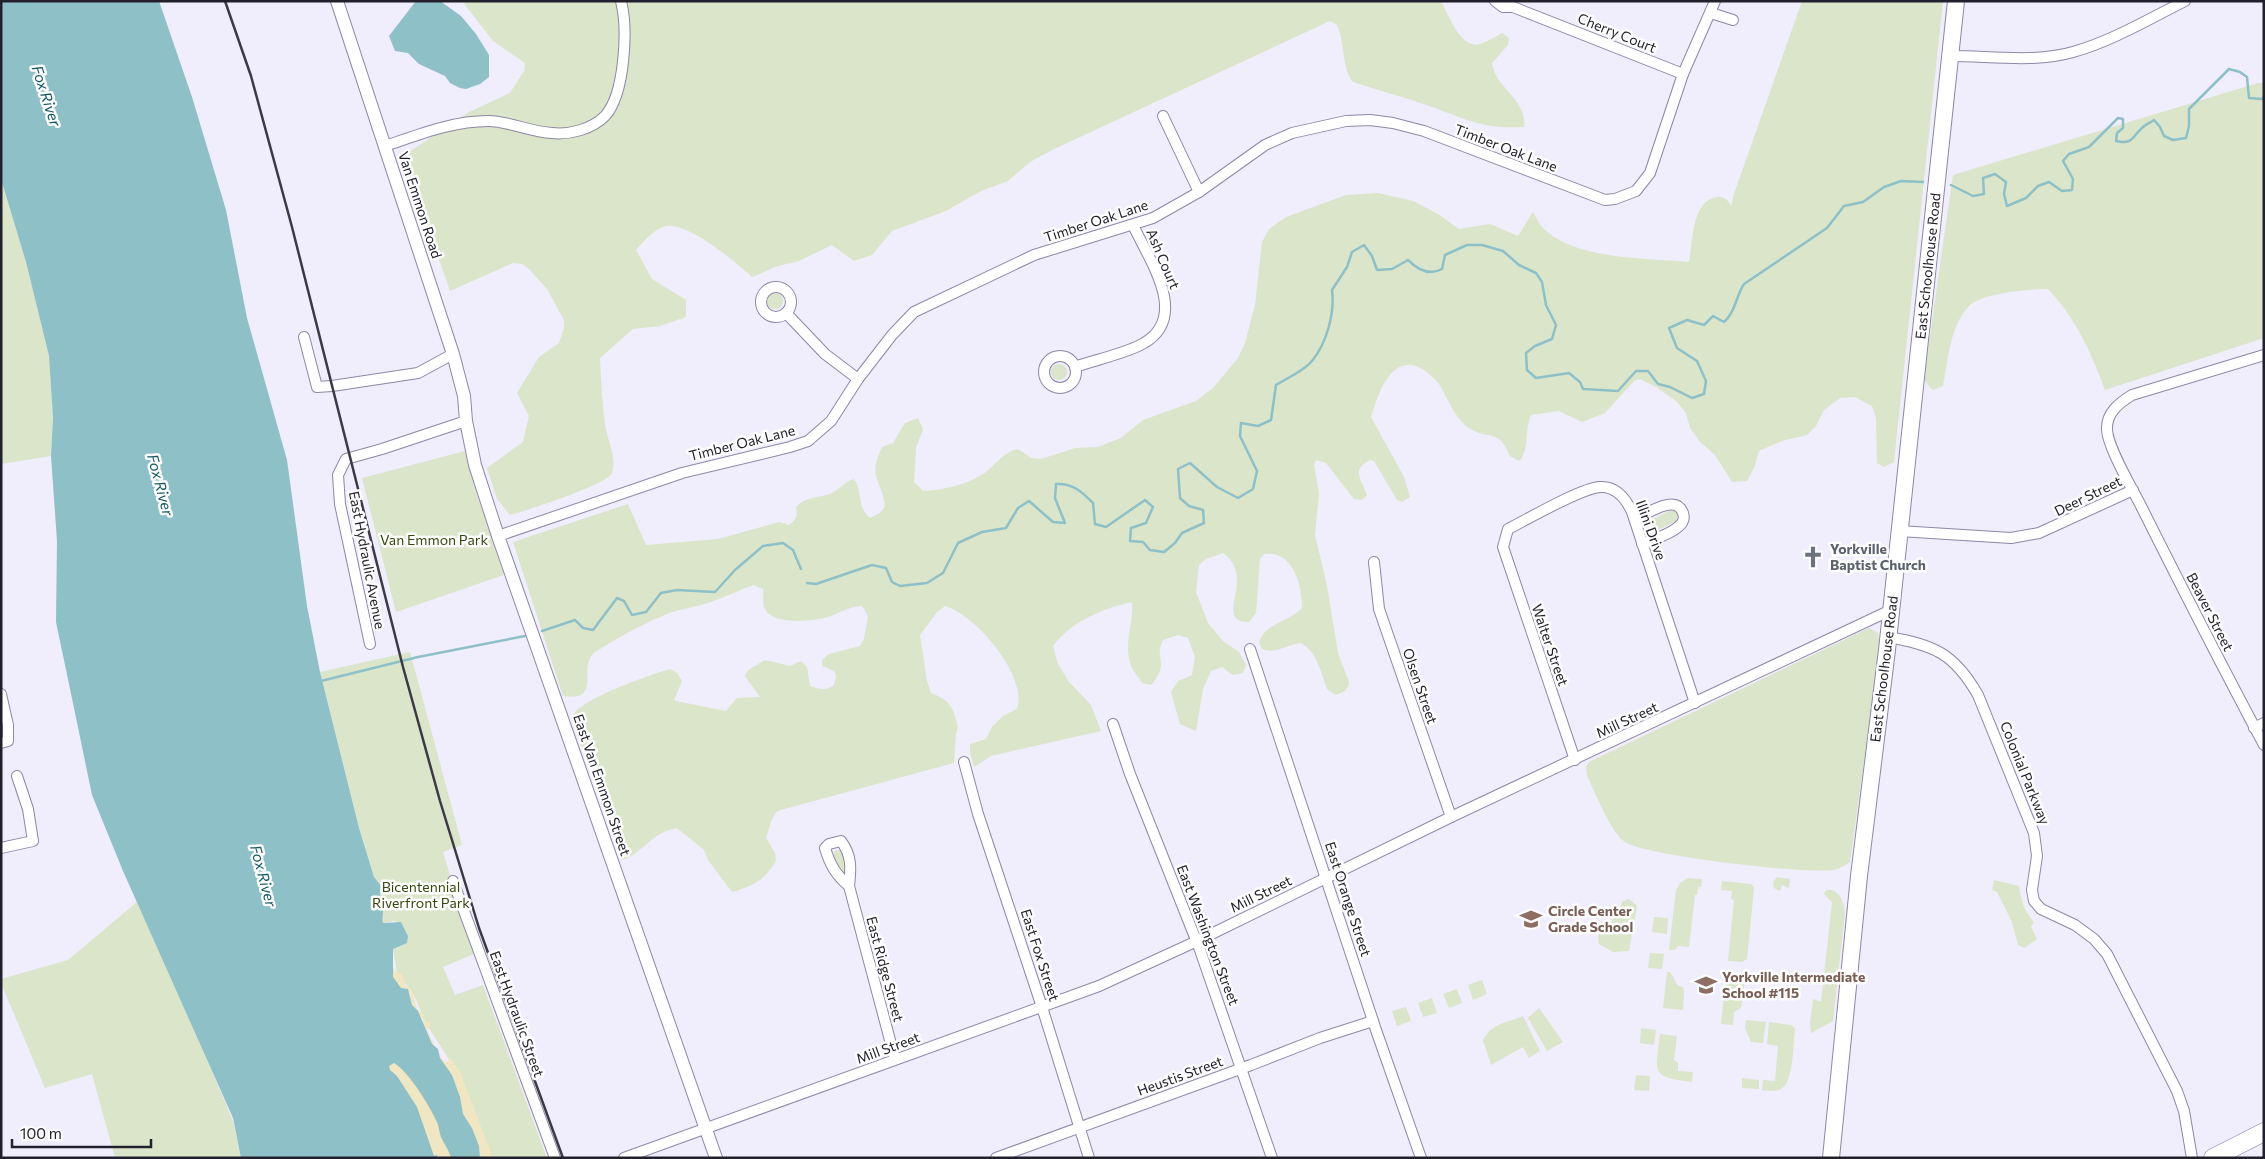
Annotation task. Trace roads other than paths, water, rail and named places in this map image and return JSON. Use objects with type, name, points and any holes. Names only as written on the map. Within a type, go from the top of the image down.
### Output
[{"type":"highway","points":[[2213,1158],[2264,1132]]},
{"type":"main road","name":"East Schoolhouse Road","points":[[1831,1158],[1859,876],[1900,531],[1956,1]]},
{"type":"street","name":"Van Emmon Road","points":[[337,1],[453,354],[464,396],[466,420]]},
{"type":"street","points":[[385,146],[462,122],[490,121],[552,133],[573,132],[588,127],[605,115],[618,88],[625,49],[622,1]]},
{"type":"street","name":"Cherry Court","points":[[1495,1],[1504,7],[1516,4],[1683,74]]},
{"type":"street","name":"Timber Oak Lane","points":[[498,536],[706,465],[790,447],[808,441],[831,421],[858,379],[901,323],[914,312],[1042,252],[1157,216],[1199,192],[1266,145],[1292,133],[1346,121],[1370,120],[1393,123],[1424,131],[1605,200],[1615,199],[1636,191],[1650,173],[1683,74],[1715,1]]},
{"type":"street","points":[[1950,56],[2035,57],[2072,52],[2098,43],[2185,1]]},
{"type":"street","points":[[1711,13],[1732,20]]},
{"type":"street","points":[[1163,116],[1199,192]]},
{"type":"street","name":"Ash Court","points":[[1075,367],[1142,345],[1157,334],[1166,314],[1165,293],[1133,225]]},
{"type":"street","points":[[786,313],[825,354],[858,379]]},
{"type":"street","points":[[304,337],[318,386],[332,386],[418,373],[453,354]]},
{"type":"street","name":"Deer Street","points":[[1900,531],[2011,538],[2039,533],[2071,520],[2133,490],[2111,446],[2107,430],[2110,415],[2119,403],[2132,395],[2264,355]]},
{"type":"street","name":"East Van Emmon Street","points":[[466,420],[475,465],[498,536],[716,1158]]},
{"type":"street","name":"East Hydraulic Avenue","points":[[370,644],[340,504],[338,475],[346,459],[382,449],[466,420]]},
{"type":"street","name":"Illini Drive","points":[[1504,538],[1508,529],[1586,490],[1600,487],[1615,490],[1622,495],[1635,519],[1695,703]]},
{"type":"street","name":"Beaver Street","points":[[2133,490],[2259,725],[2264,745]]},
{"type":"street","points":[[1635,519],[1668,504],[1676,505],[1684,516],[1683,522],[1677,528],[1642,544]]},
{"type":"street","name":"Walter Street","points":[[1504,538],[1503,547],[1575,760]]},
{"type":"street","name":"Olsen Street","points":[[1374,562],[1379,609],[1451,817]]},
{"type":"street","name":"Mill Street","points":[[624,1158],[705,1127],[1099,986],[1197,941],[1451,817],[1891,610]]},
{"type":"street","name":"Colonial Parkway","points":[[1888,637],[1930,646],[1950,659],[1966,674],[1978,695],[2034,833],[2037,856],[2032,890],[2034,901],[2041,909],[2075,924],[2094,939],[2108,954],[2177,1091],[2184,1112],[2192,1158]]},
{"type":"street","name":"East Orange Street","points":[[1250,649],[1420,1158]]},
{"type":"street","points":[[1,694],[8,725],[8,741],[1,743]]},
{"type":"street","name":"East Washington Street","points":[[1113,724],[1130,774],[1197,941],[1272,1158]]},
{"type":"street","name":"East Fox Street","points":[[964,762],[978,814],[1042,1007],[1089,1158]]},
{"type":"street","points":[[1,848],[33,841],[28,809],[17,776]]},
{"type":"street","name":"East Hydraulic Street","points":[[453,880],[555,1158]]},
{"type":"street","name":"East Ridge Street","points":[[849,886],[895,1060]]},
{"type":"street","name":"Heustis Street","points":[[996,1158],[1241,1069],[1320,1038],[1373,1021]]},
{"type":"water","name":"Fox River","points":[[1,1],[159,1],[192,97],[226,210],[247,318],[287,460],[307,606],[320,672],[359,828],[374,877],[381,886],[380,896],[383,923],[401,922],[408,936],[407,943],[393,949],[393,977],[401,988],[408,989],[412,1005],[418,1011],[432,1044],[438,1049],[440,1058],[452,1075],[460,1097],[463,1114],[472,1128],[479,1146],[480,1158],[451,1158],[441,1137],[437,1122],[424,1098],[400,1067],[394,1063],[389,1066],[390,1070],[397,1076],[417,1107],[434,1156],[437,1155],[438,1158],[241,1158],[233,1118],[123,871],[92,795],[56,622],[57,541],[51,456],[53,418],[49,356],[26,262],[1,179]]},
{"type":"water","points":[[416,1],[440,1],[461,16],[476,34],[489,55],[489,77],[480,84],[466,89],[460,88],[450,83],[445,76],[419,64],[408,53],[395,51],[389,36]]},
{"type":"waterway","points":[[1951,185],[1973,196],[1984,194],[1983,178],[1995,174],[2006,182],[2004,194],[2007,206],[2026,198],[2038,186],[2049,182],[2062,191],[2072,190],[2073,179],[2063,161],[2069,154],[2089,147],[2118,118],[2123,119],[2123,128],[2117,133],[2116,141],[2130,141],[2139,130],[2154,120],[2164,136],[2173,140],[2186,138],[2189,126],[2189,109],[2229,69],[2240,72],[2247,77],[2249,98],[2262,99],[2264,97]]},
{"type":"waterway","points":[[807,583],[816,584],[872,565],[886,568],[892,582],[900,586],[927,583],[943,573],[958,543],[982,532],[1006,528],[1018,508],[1029,501],[1053,522],[1065,523],[1055,498],[1056,484],[1067,485],[1085,495],[1093,503],[1095,524],[1106,527],[1145,500],[1153,507],[1146,523],[1131,528],[1130,541],[1143,542],[1150,550],[1164,552],[1175,543],[1182,533],[1204,523],[1203,510],[1189,506],[1180,498],[1178,469],[1190,463],[1217,487],[1238,498],[1253,489],[1257,471],[1240,436],[1241,423],[1258,426],[1271,420],[1276,385],[1305,368],[1317,354],[1329,327],[1333,299],[1332,290],[1347,267],[1352,252],[1364,245],[1372,256],[1377,270],[1392,269],[1408,260],[1424,271],[1437,271],[1442,269],[1445,255],[1467,245],[1482,245],[1503,251],[1519,265],[1536,273],[1542,282],[1546,305],[1556,325],[1552,339],[1535,346],[1526,353],[1527,370],[1536,378],[1569,373],[1580,382],[1583,389],[1618,391],[1636,371],[1648,371],[1658,384],[1670,387],[1692,398],[1704,394],[1706,381],[1697,361],[1677,348],[1669,328],[1687,320],[1704,325],[1713,316],[1724,322],[1731,314],[1744,284],[1827,228],[1844,206],[1863,202],[1884,187],[1901,181],[1923,182]]},
{"type":"waterway","points":[[542,631],[575,620],[583,628],[593,630],[617,598],[624,601],[632,615],[646,612],[661,593],[677,590],[715,592],[735,570],[763,546],[783,543],[793,550],[801,569]]},
{"type":"waterway","points":[[321,681],[418,657],[525,636]]},
{"type":"railway","points":[[225,1],[251,76],[292,227],[403,667],[440,801],[479,928],[563,1158]]},
{"type":"place","name":"Yorkville Baptist Church","points":[[1813,557]]},
{"type":"place","name":"Circle Center Grade School","points":[[1531,919]]},
{"type":"place","name":"Yorkville Intermediate School #115","points":[[1706,985]]},
{"type":"park label","name":"Van Emmon Park","points":[[434,540]]},
{"type":"park label","name":"Bicentennial Riverfront Park","points":[[421,896]]}]
